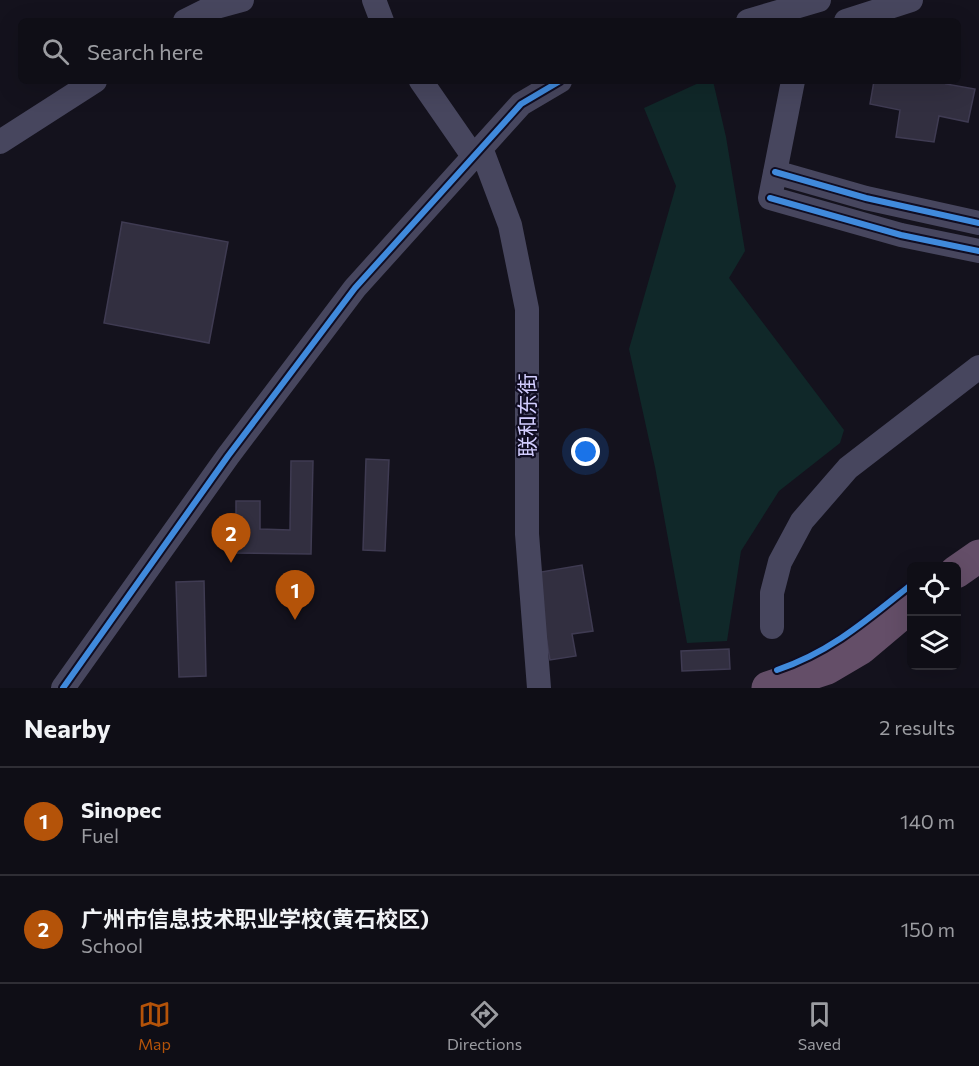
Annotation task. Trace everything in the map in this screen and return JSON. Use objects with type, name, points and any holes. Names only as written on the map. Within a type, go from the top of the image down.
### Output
[{"type":"highway","points":[[961,569],[979,556]]},
{"type":"highway","points":[[768,688],[827,668],[861,648],[907,609]]},
{"type":"street","points":[[191,18],[209,9],[242,0]]},
{"type":"street","points":[[374,0],[381,18]]},
{"type":"street","points":[[758,18],[819,0]]},
{"type":"street","points":[[855,18],[911,0]]},
{"type":"street","points":[[0,141],[90,84]]},
{"type":"street","name":"联和东街","points":[[423,84],[477,152],[510,225],[527,309],[527,534],[539,688]]},
{"type":"street","points":[[63,688],[228,456],[355,288],[520,104],[555,84]]},
{"type":"street","points":[[792,84],[770,198],[901,235],[979,251]]},
{"type":"street","points":[[775,172],[866,198],[979,223]]},
{"type":"street","points":[[804,208],[812,183]]},
{"type":"street","points":[[772,627],[772,593],[780,562],[802,521],[848,468],[979,367]]},
{"type":"green space","points":[[696,84],[714,84],[726,137],[745,251],[729,278],[844,430],[840,443],[779,491],[741,551],[727,641],[687,643],[655,467],[629,349],[676,186],[644,108]]},
{"type":"building","points":[[873,84],[946,84],[975,89],[968,122],[939,116],[934,142],[896,137],[900,110],[870,104]]},
{"type":"building","points":[[122,222],[228,242],[209,343],[104,323]]},
{"type":"building","points":[[366,459],[389,460],[385,551],[363,550]]},
{"type":"building","points":[[291,461],[313,461],[311,554],[236,553],[236,501],[260,501],[260,529],[290,530]]},
{"type":"building","points":[[582,565],[593,631],[572,634],[576,656],[550,660],[535,573]]},
{"type":"building","points":[[204,581],[206,676],[179,677],[176,582]]},
{"type":"building","points":[[729,649],[730,669],[682,671],[681,651]]},
{"type":"cycle path","points":[[63,688],[228,456],[355,288],[521,104],[555,84]]},
{"type":"cycle path","points":[[775,172],[866,198],[979,223]]},
{"type":"cycle path","points":[[770,198],[901,235],[979,251]]},
{"type":"cycle path","points":[[777,670],[832,644],[907,588]]},
{"type":"place","name":"广州市信息技术职业学校(黄石校区)","points":[[231,563]]},
{"type":"place","name":"Sinopec","points":[[295,620]]}]
